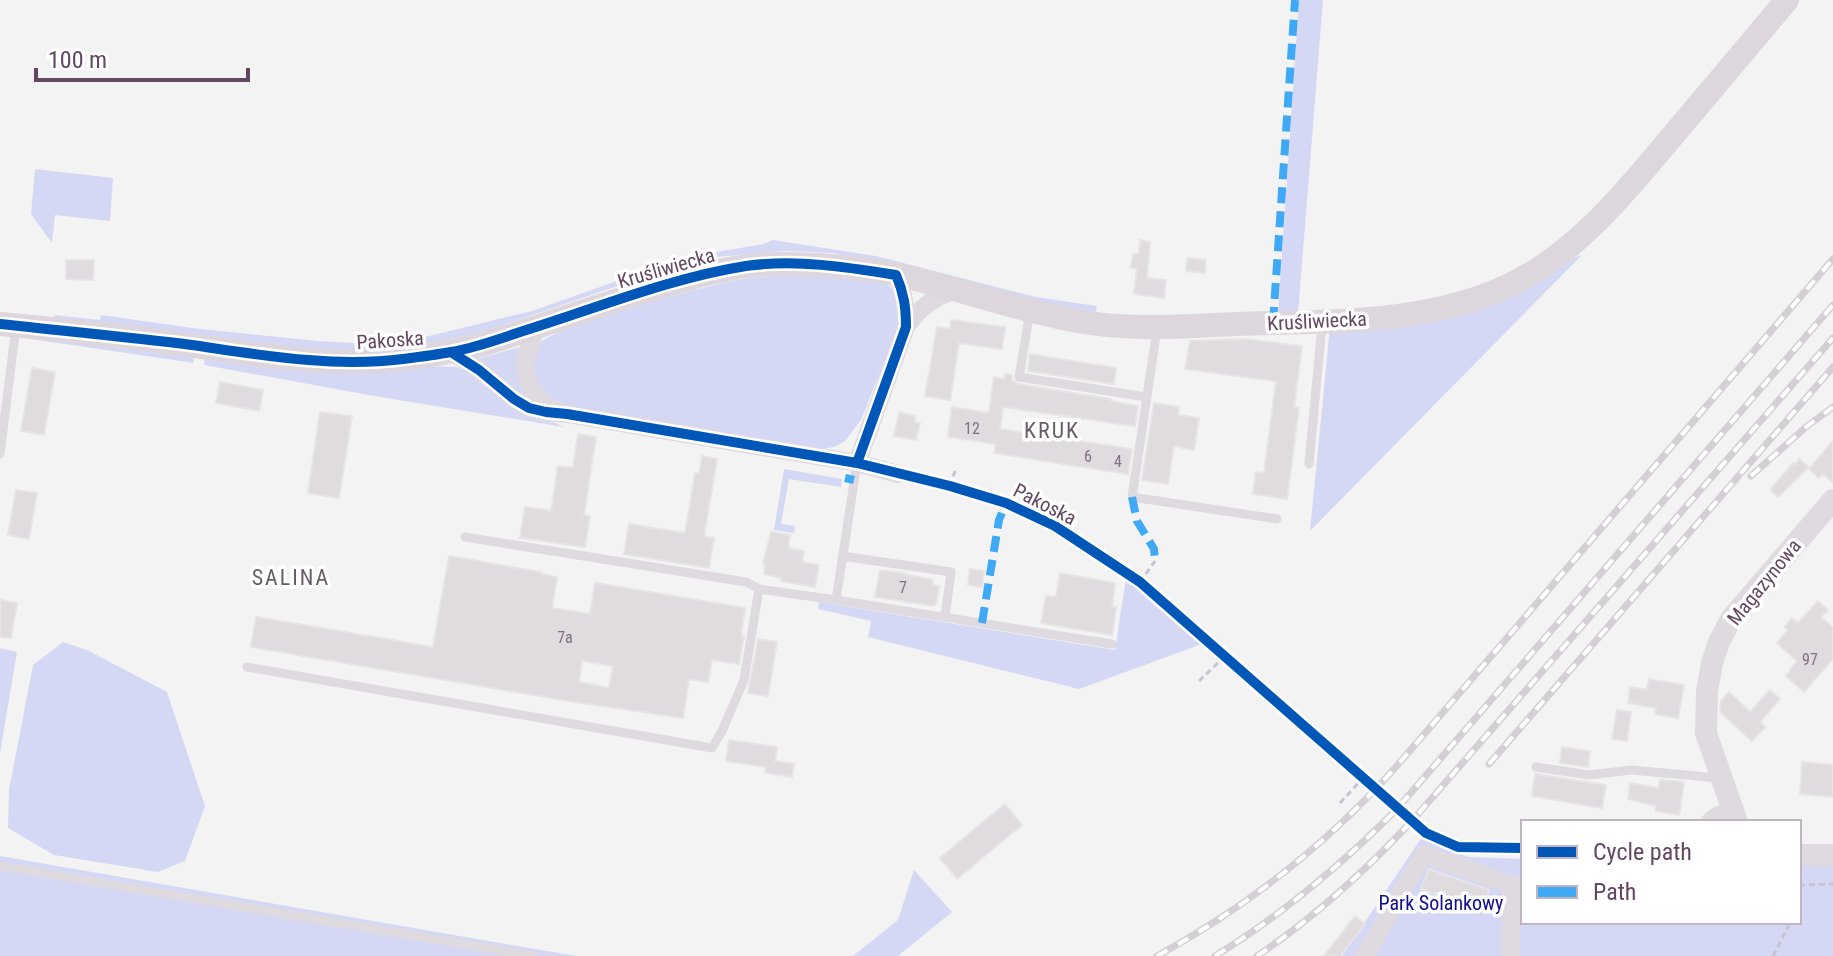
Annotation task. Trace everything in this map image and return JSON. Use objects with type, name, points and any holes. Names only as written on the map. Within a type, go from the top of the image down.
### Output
[{"type":"main road","name":"Kruśliwiecka","points":[[451,352],[692,277],[776,264],[844,266],[896,275],[1030,311],[1117,327],[1322,321],[1428,312],[1474,299],[1516,282],[1587,233],[1787,0]]},
{"type":"main road","name":"Pakoska","points":[[8,325],[101,333],[312,360],[398,359],[451,352]]},
{"type":"street","points":[[896,275],[906,304],[906,327]]},
{"type":"street","points":[[857,463],[906,327],[920,309],[938,296],[955,290]]},
{"type":"street","name":"Pakoska","points":[[537,327],[525,366],[527,376],[542,402],[567,414]]},
{"type":"street","name":"Pakoska","points":[[451,352],[529,408],[857,463],[898,474]]},
{"type":"street","name":"Magazynowa","points":[[1715,820],[1735,817],[1706,733],[1707,691],[1719,642],[1731,619],[1833,500]]},
{"type":"street","points":[[1365,956],[1424,854],[1517,885],[1511,956]]},
{"type":"street","points":[[1801,855],[1833,855]]},
{"type":"lane","points":[[1030,311],[1019,377],[1146,397]]},
{"type":"lane","points":[[1309,464],[1322,321]]},
{"type":"lane","points":[[0,454],[8,325]]},
{"type":"lane","points":[[1157,328],[1132,497],[1277,519]]},
{"type":"lane","points":[[836,600],[857,463]]},
{"type":"lane","points":[[465,537],[746,582],[759,589],[1112,644]]},
{"type":"lane","points":[[842,556],[951,572],[945,617]]},
{"type":"lane","points":[[247,667],[712,748],[744,680],[759,589]]},
{"type":"lane","points":[[1536,767],[1589,775],[1631,770],[1722,779]]},
{"type":"lane","points":[[0,866],[534,956]]},
{"type":"path","points":[[950,486],[955,471]]},
{"type":"path","points":[[937,483],[964,490]]},
{"type":"path","points":[[1140,582],[1155,561]]},
{"type":"path","points":[[1128,574],[1151,591]]},
{"type":"path","points":[[1199,681],[1222,658]]},
{"type":"path","points":[[1340,803],[1362,780]]},
{"type":"path","points":[[1801,885],[1833,884]]},
{"type":"path","points":[[1773,956],[1788,924]]},
{"type":"green space","points":[[1299,0],[1323,0],[1298,314],[1278,314]]},
{"type":"green space","points":[[35,169],[113,178],[110,221],[55,215],[52,243],[31,214]]},
{"type":"green space","points":[[773,240],[876,256],[1036,297],[1097,306],[1095,314],[833,253],[783,251],[716,257],[652,274],[480,333],[371,351],[317,351],[55,319],[54,315],[100,320],[101,315],[192,328],[371,344],[421,338],[532,311],[651,269]]},
{"type":"green space","points":[[1582,255],[1310,531],[1330,327],[1379,325]]},
{"type":"green space","points":[[811,275],[883,282],[895,291],[898,327],[861,420],[845,441],[834,447],[821,449],[560,405],[545,395],[534,375],[533,362],[539,344],[570,328],[721,283]]},
{"type":"green space","points":[[32,335],[193,356],[194,363],[31,339]]},
{"type":"green space","points":[[523,346],[529,395],[523,398],[473,360]]},
{"type":"green space","points":[[205,357],[455,367],[469,371],[544,418],[564,427],[204,365]]},
{"type":"green space","points":[[784,469],[842,479],[841,487],[789,479],[781,524],[795,526],[794,533],[774,530]]},
{"type":"green space","points":[[1126,578],[1202,644],[1079,689],[868,637],[871,621],[818,609],[819,602],[1115,650]]},
{"type":"green space","points":[[63,642],[87,650],[167,692],[205,806],[185,861],[158,872],[54,855],[8,828],[9,790],[33,665]]},
{"type":"green space","points":[[0,648],[17,652],[0,753]]},
{"type":"green space","name":"Park Solankowy","points":[[1422,837],[1468,857],[1521,859],[1521,924],[1801,924],[1801,866],[1833,866],[1833,956],[1342,956]]},
{"type":"green space","points":[[0,856],[523,947],[577,956],[0,956]]},
{"type":"green space","points":[[914,870],[952,912],[898,956],[853,956],[898,920]]},
{"type":"building","points":[[1140,240],[1150,242],[1147,278],[1166,280],[1164,298],[1134,294],[1137,268],[1131,268],[1133,254],[1139,254]]},
{"type":"building","points":[[1187,258],[1206,260],[1205,273],[1186,271]]},
{"type":"building","points":[[66,260],[94,260],[93,280],[66,279]]},
{"type":"building","points":[[951,320],[1005,327],[1002,349],[959,343],[950,400],[925,396],[937,327],[950,329]]},
{"type":"building","points":[[1245,339],[1302,346],[1294,407],[1299,408],[1287,499],[1253,494],[1256,472],[1264,473],[1276,381],[1185,369],[1190,341]]},
{"type":"building","points":[[1030,354],[1116,368],[1114,384],[1028,371]]},
{"type":"building","points":[[32,368],[55,372],[44,435],[21,431]]},
{"type":"building","points":[[1005,374],[1012,375],[1012,380],[1018,384],[1138,406],[1135,426],[1003,407],[1000,429],[1132,449],[1128,474],[994,453],[996,444],[948,437],[952,407],[989,413],[994,377],[1004,379]]},
{"type":"building","points":[[220,382],[263,390],[259,411],[216,403]]},
{"type":"building","points":[[1154,403],[1179,407],[1178,415],[1199,418],[1194,450],[1174,446],[1168,484],[1142,480]]},
{"type":"building","points":[[320,412],[352,416],[339,498],[308,493]]},
{"type":"building","points":[[899,412],[915,416],[914,422],[920,423],[916,440],[894,436]]},
{"type":"building","points":[[578,434],[596,437],[584,515],[590,516],[585,547],[520,538],[525,507],[551,511],[558,466],[573,468]]},
{"type":"building","points":[[1833,441],[1833,483],[1823,474],[1819,478],[1809,469]]},
{"type":"building","points":[[702,456],[717,459],[704,536],[714,538],[709,568],[624,554],[629,524],[685,533],[695,473],[699,474]]},
{"type":"building","points":[[1799,459],[1809,467],[1778,497],[1770,490]]},
{"type":"building","points":[[16,490],[37,493],[29,539],[8,535]]},
{"type":"building","points":[[771,532],[790,535],[788,548],[804,551],[802,562],[819,565],[815,587],[781,581],[782,578],[764,574],[763,564]]},
{"type":"building","points":[[449,556],[557,577],[552,608],[590,614],[595,583],[745,608],[739,664],[712,660],[708,682],[689,679],[683,718],[251,647],[256,617],[433,647]],"holes":[[[582,661],[613,666],[609,688],[579,682]]]},
{"type":"building","points":[[970,569],[984,571],[982,587],[968,585]]},
{"type":"building","points":[[880,570],[933,580],[932,585],[939,586],[936,603],[933,606],[875,597]]},
{"type":"building","points":[[1060,573],[1115,583],[1112,635],[1041,623],[1046,596],[1056,597]]},
{"type":"building","points":[[0,600],[17,603],[11,638],[0,637]]},
{"type":"building","points":[[1818,601],[1828,610],[1821,617],[1833,628],[1833,659],[1804,692],[1786,676],[1797,661],[1777,643],[1788,630],[1785,627],[1792,618],[1798,623]]},
{"type":"building","points":[[758,639],[777,642],[768,696],[748,693]]},
{"type":"building","points":[[1649,679],[1684,685],[1678,718],[1655,714],[1656,708],[1628,703],[1630,687],[1647,690]]},
{"type":"building","points":[[1770,690],[1780,699],[1760,722],[1765,727],[1752,741],[1720,712],[1721,701],[1729,692],[1750,712]]},
{"type":"building","points":[[1617,710],[1631,712],[1627,741],[1612,739]]},
{"type":"building","points":[[729,740],[777,747],[775,761],[794,764],[792,777],[765,773],[766,767],[726,761]]},
{"type":"building","points":[[1562,747],[1590,751],[1588,767],[1560,763]]},
{"type":"building","points":[[1802,762],[1833,765],[1833,797],[1800,794]]},
{"type":"building","points":[[1535,774],[1606,785],[1602,808],[1532,796]]},
{"type":"building","points":[[1660,780],[1684,782],[1679,815],[1656,811],[1656,806],[1628,799],[1630,783],[1659,788]]},
{"type":"building","points":[[1005,804],[1022,825],[957,879],[940,858]]},
{"type":"building","points":[[1429,869],[1489,890],[1484,908],[1467,903],[1465,910],[1448,904],[1450,898],[1421,889]]},
{"type":"building","points":[[1355,916],[1365,924],[1340,956],[1324,956]]},
{"type":"railway","points":[[1157,956],[1254,895],[1313,848],[1369,796],[1833,259]]},
{"type":"railway","points":[[1215,956],[1264,924],[1310,888],[1396,810],[1833,305]]},
{"type":"railway","points":[[1257,956],[1338,894],[1411,822],[1833,338]]},
{"type":"railway","points":[[1489,764],[1833,367]]},
{"type":"railway","points":[[1751,476],[1833,407]]},
{"type":"marked path","points":[[1273,323],[1295,0]]},
{"type":"marked path","points":[[845,478],[854,480]]},
{"type":"marked path","points":[[1132,497],[1137,521],[1154,549],[1155,561]]},
{"type":"marked path","points":[[982,623],[999,520],[1006,503]]},
{"type":"cycle path","points":[[0,324],[297,359],[377,361],[468,348],[660,286],[746,266],[803,264],[896,275],[904,301],[906,327],[857,463]]},
{"type":"cycle path","points":[[451,352],[529,408],[857,463],[1006,503],[1055,526],[1140,582],[1426,833],[1458,847],[1521,848]]},
{"type":"district","name":"KRUK","points":[[1052,430]]},
{"type":"district","name":"SALINA","points":[[291,577]]}]
